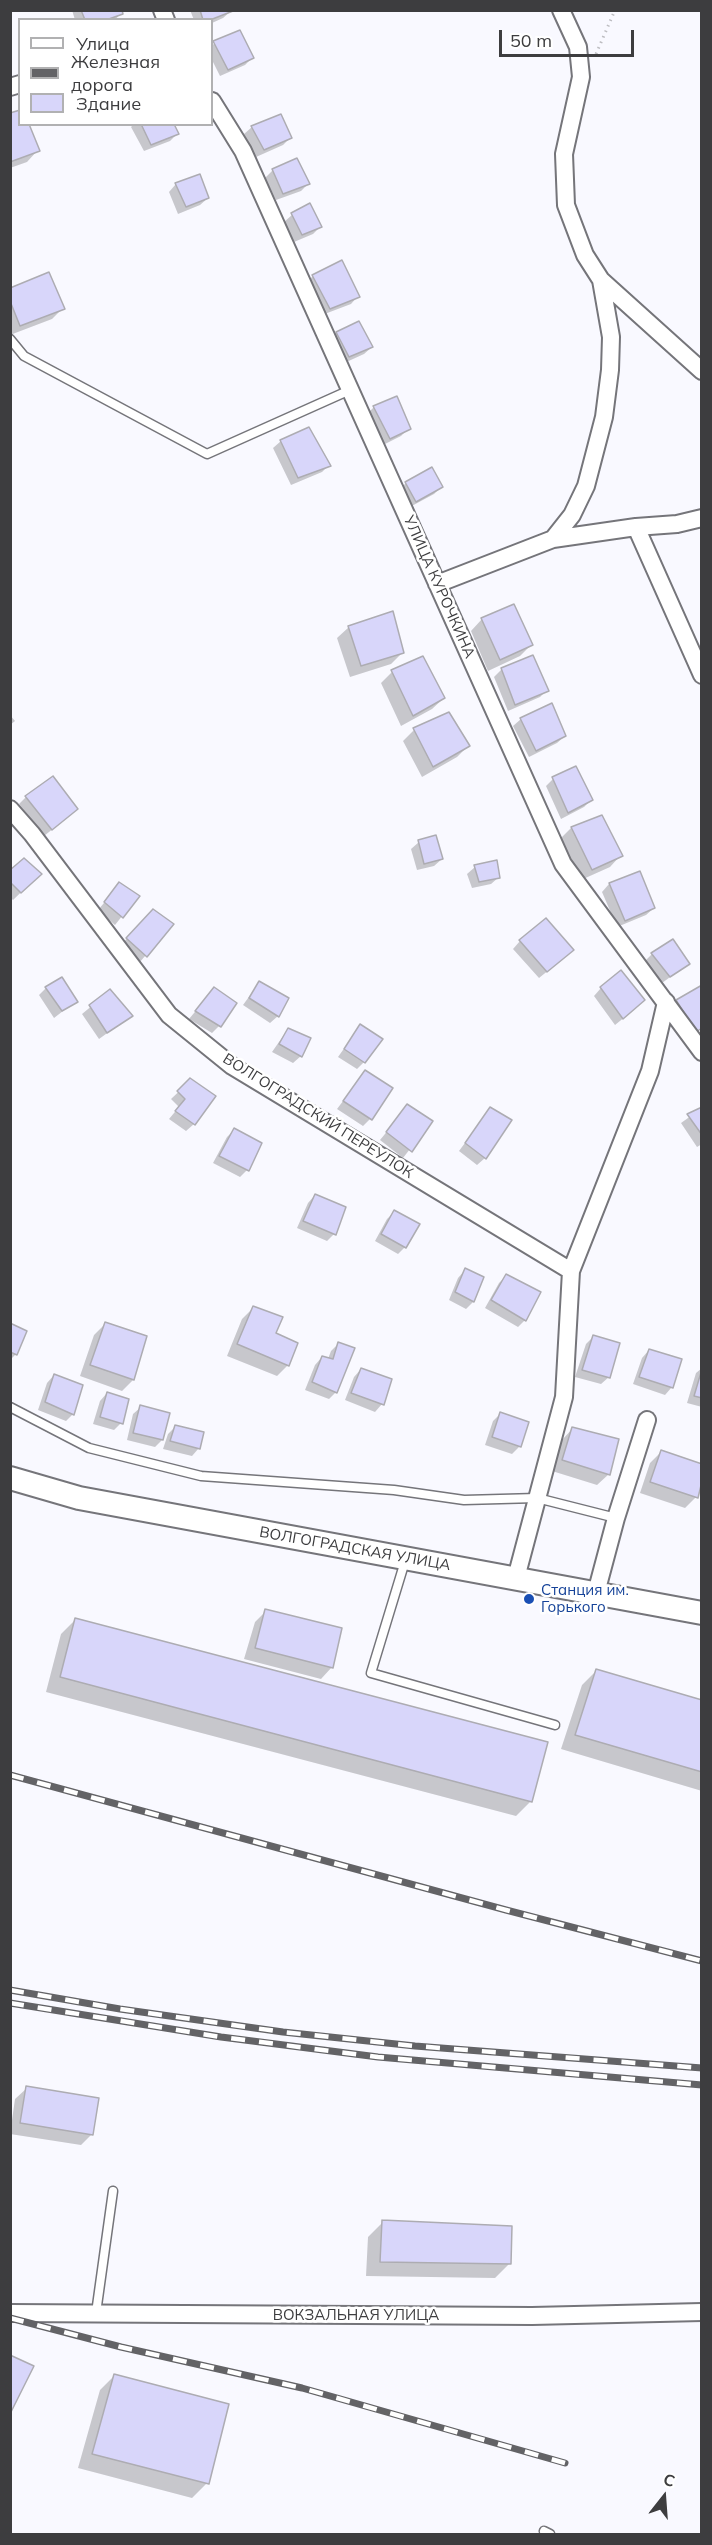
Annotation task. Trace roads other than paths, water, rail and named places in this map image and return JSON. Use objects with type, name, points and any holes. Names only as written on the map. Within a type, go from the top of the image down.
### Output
[{"type":"main road","name":"ВОЛГОГРАДСКАЯ УЛИЦА","points":[[10,1478],[79,1498],[702,1613]]},
{"type":"street","points":[[561,10],[578,46],[581,77],[564,154],[566,205],[585,255],[601,280],[702,371]]},
{"type":"street","name":"УЛИЦА КУРОЧКИНА","points":[[213,103],[243,151],[563,864],[702,1052]]},
{"type":"street","points":[[553,539],[572,515],[586,486],[604,417],[610,370],[611,337],[601,280]]},
{"type":"street","points":[[437,584],[553,539],[636,527],[677,524],[702,518]]},
{"type":"street","points":[[636,527],[702,675]]},
{"type":"street","name":"ВОЛГОГРАДСКИЙ ПЕРЕУЛОК","points":[[10,809],[32,834],[168,1015],[232,1066],[571,1271]]},
{"type":"street","points":[[516,1578],[564,1398],[571,1271],[650,1071],[666,1002]]},
{"type":"street","points":[[596,1593],[616,1518],[647,1420]]},
{"type":"street","name":"ВОКЗАЛЬНАЯ УЛИЦА","points":[[10,2313],[532,2316],[702,2312]]},
{"type":"lane","points":[[10,339],[24,356],[207,454],[350,390]]},
{"type":"lane","points":[[10,1407],[89,1448],[201,1476],[394,1490],[465,1500],[537,1498],[616,1518]]},
{"type":"lane","points":[[406,1558],[371,1673],[555,1725]]},
{"type":"lane","points":[[96,2313],[113,2191]]},
{"type":"railway","points":[[10,1775],[702,1961]]},
{"type":"railway","points":[[10,1990],[120,2009],[283,2032],[415,2046],[702,2068]]},
{"type":"railway","points":[[10,2003],[221,2037],[378,2057],[702,2085]]},
{"type":"railway","points":[[10,2318],[121,2347],[302,2388],[565,2463]]},
{"type":"place","name":"Станция им. Горького","points":[[529,1599]]}]
